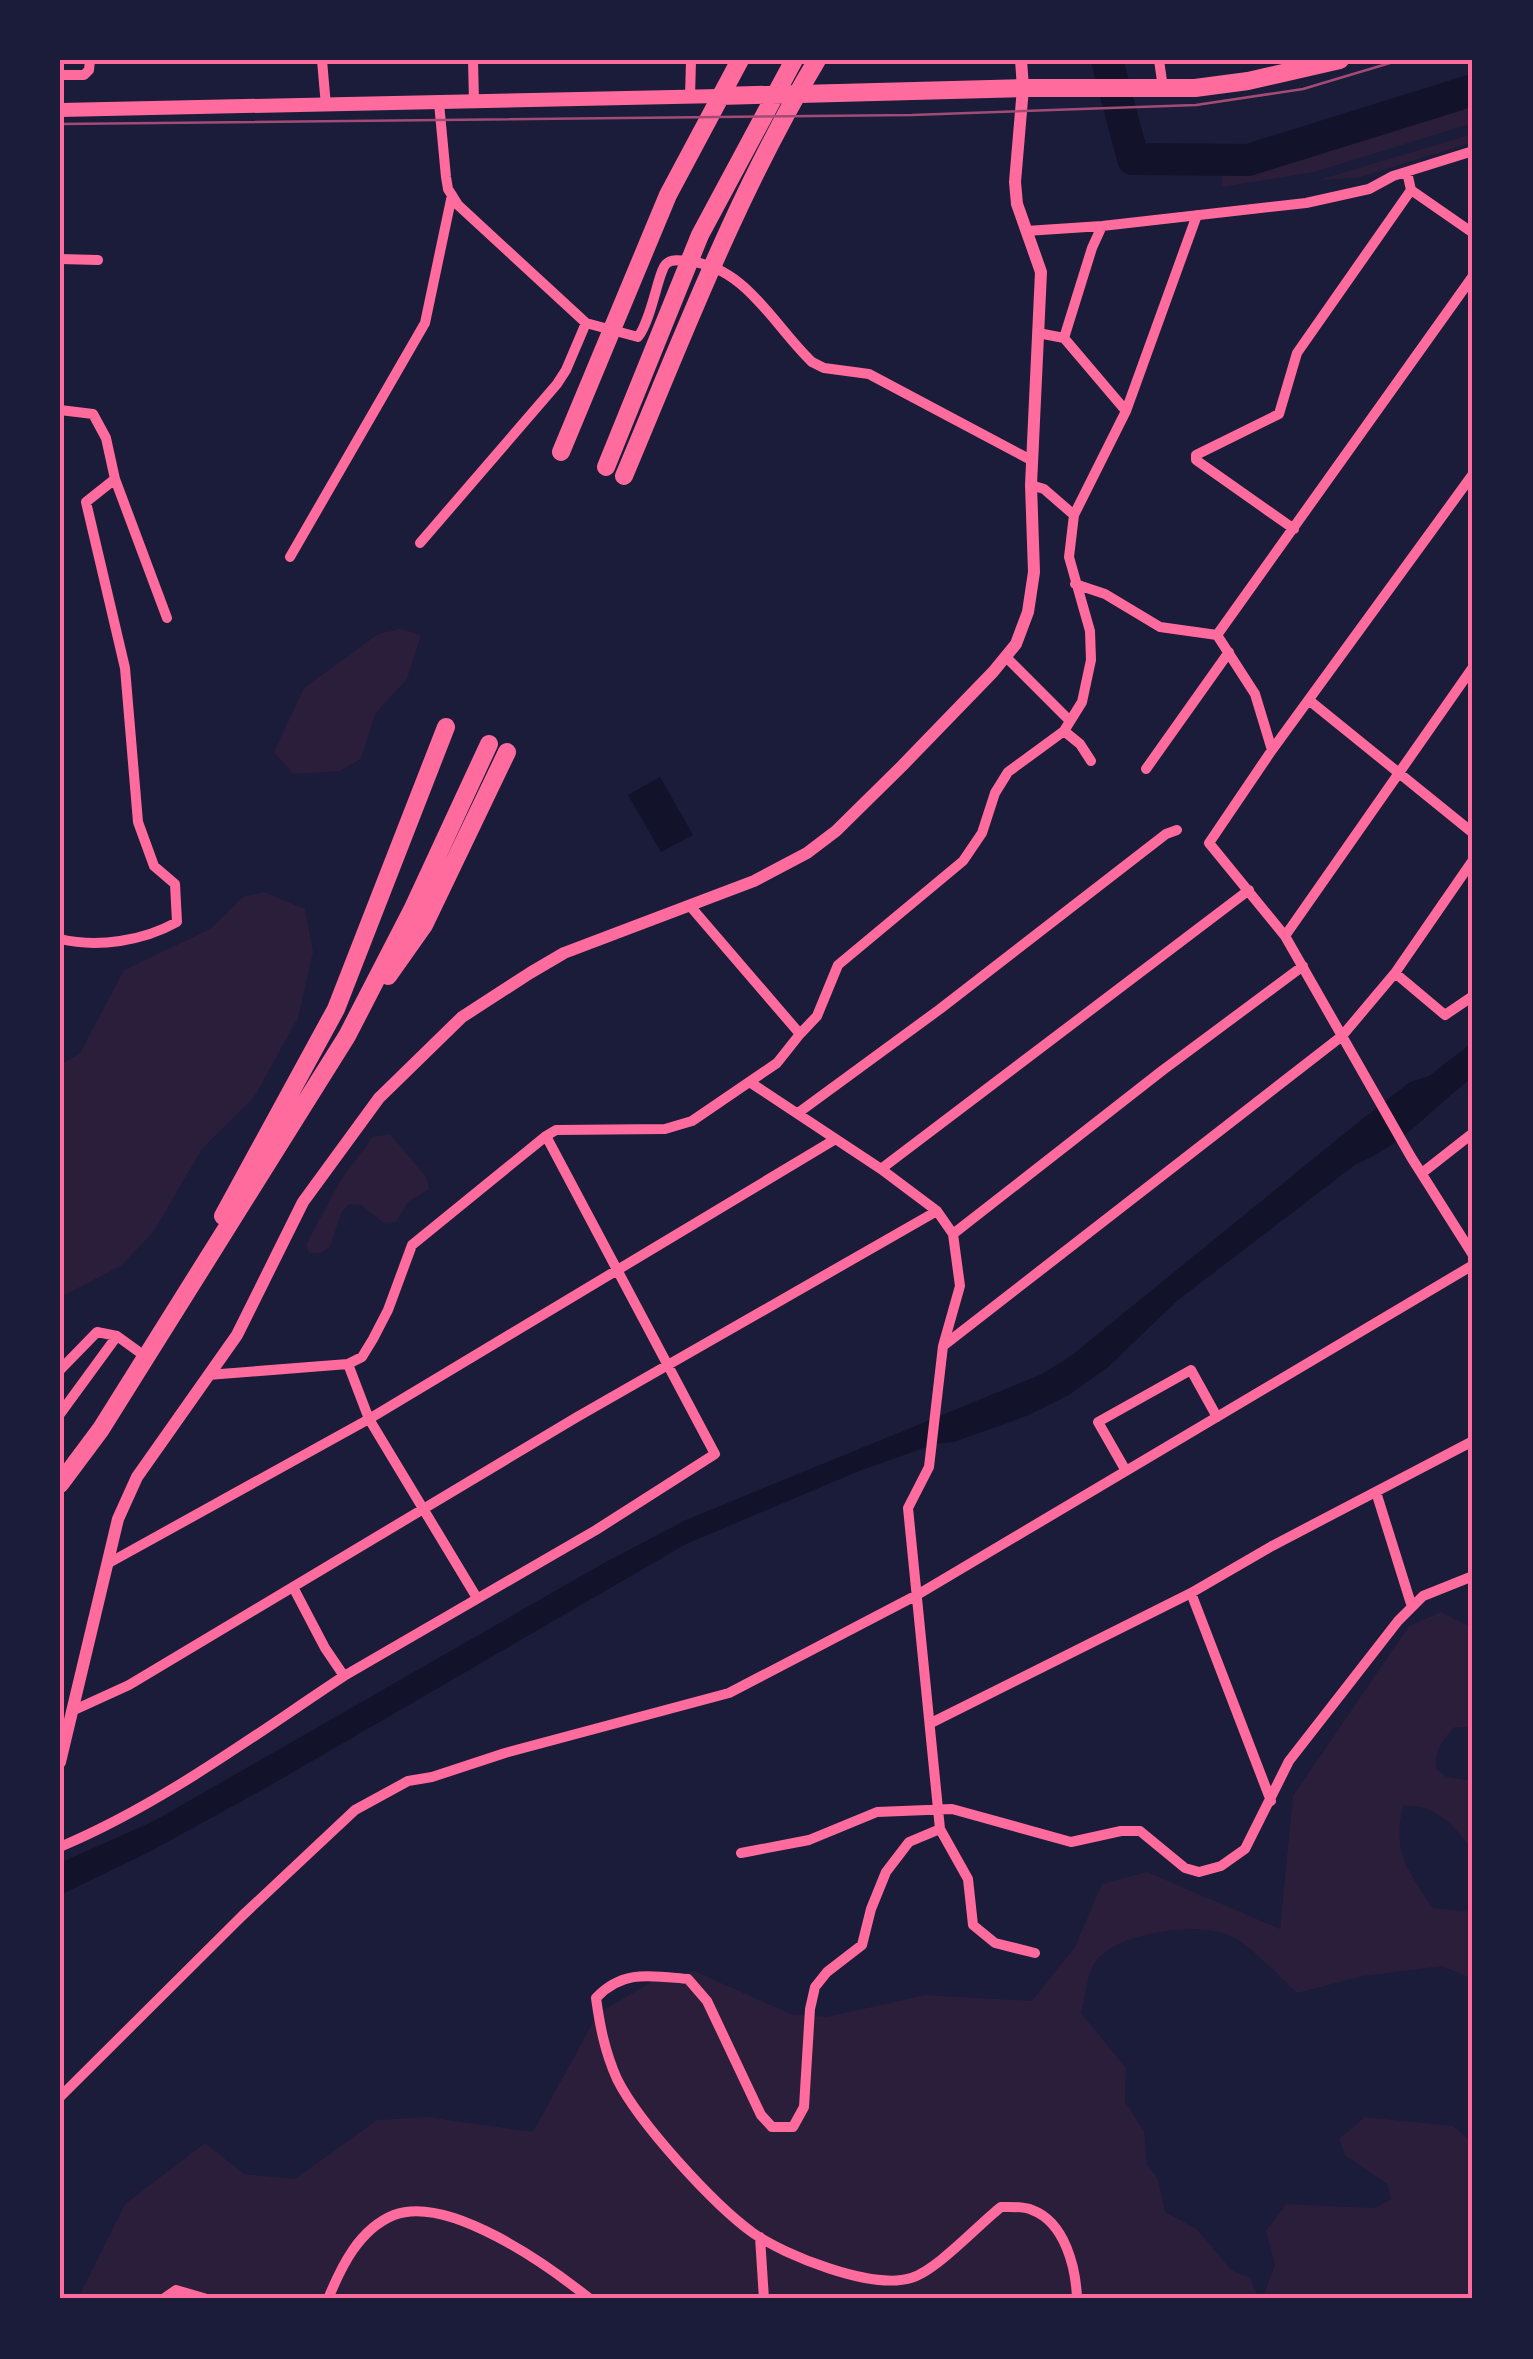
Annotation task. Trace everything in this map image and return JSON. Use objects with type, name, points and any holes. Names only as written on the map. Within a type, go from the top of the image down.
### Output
[{"type":"highway","points":[[561,452],[668,195],[740,60]]},
{"type":"highway","points":[[606,468],[700,235],[794,60]]},
{"type":"highway","points":[[624,476],[714,265],[795,96],[817,60]]},
{"type":"highway","points":[[720,96],[1196,88],[1248,81],[1340,60]]},
{"type":"highway","points":[[146,1357],[336,1009],[446,727]]},
{"type":"highway","points":[[60,1484],[146,1357],[347,1036],[424,925],[498,748]]},
{"type":"main road","points":[[60,110],[720,96]]},
{"type":"street","points":[[60,74],[84,75],[90,70],[90,60]]},
{"type":"street","points":[[322,60],[326,106]]},
{"type":"street","points":[[474,60],[474,102]]},
{"type":"street","points":[[690,97],[692,60]]},
{"type":"street","points":[[60,1762],[106,1564],[118,1519],[136,1476],[237,1335],[303,1202],[350,1134],[415,1060],[462,1017],[547,963],[782,868],[836,831],[1006,657],[1023,630],[1032,594],[1030,485],[1040,272],[1017,204],[1015,182],[1023,88],[1021,60]]},
{"type":"street","points":[[1155,88],[1158,60]]},
{"type":"street","points":[[439,103],[446,178],[458,205],[586,323],[638,337],[657,295],[661,272],[670,260],[714,265],[738,281],[812,362],[824,368],[869,374],[1032,460]]},
{"type":"street","points":[[1026,231],[1306,203],[1370,189],[1407,172],[1473,151]]},
{"type":"street","points":[[1407,172],[1411,190],[1473,233]]},
{"type":"street","points":[[1294,529],[1196,460],[1196,456],[1279,414],[1297,353],[1411,190]]},
{"type":"street","points":[[290,557],[425,323],[452,195]]},
{"type":"street","points":[[208,1375],[348,1364],[362,1357],[388,1310],[412,1245],[556,1130],[665,1129],[692,1120],[751,1083],[777,1063],[816,1016],[838,965],[963,862],[982,833],[995,792],[1008,772],[1067,726],[1082,702],[1091,660],[1090,632],[1068,557],[1074,515],[1126,411],[1197,215]]},
{"type":"street","points":[[1064,338],[1102,226]]},
{"type":"street","points":[[60,260],[98,260]]},
{"type":"street","points":[[1217,635],[1473,276]]},
{"type":"street","points":[[420,542],[557,384],[586,323]]},
{"type":"street","points":[[1038,333],[1064,338],[1126,411]]},
{"type":"street","points":[[60,410],[94,414],[100,422],[115,478],[167,618]]},
{"type":"street","points":[[1471,1247],[1411,1157],[1284,936],[1210,843],[1272,750],[1473,474]]},
{"type":"street","points":[[60,939],[84,945],[154,935],[178,922],[175,884],[154,866],[138,822],[125,668],[86,502],[115,478]]},
{"type":"street","points":[[1030,485],[1044,490],[1074,515]]},
{"type":"street","points":[[1076,584],[1105,594],[1160,627],[1217,635],[1256,694],[1272,750]]},
{"type":"street","points":[[1146,769],[1229,652]]},
{"type":"street","points":[[1006,657],[1067,726],[1091,761]]},
{"type":"street","points":[[1284,936],[1473,667]]},
{"type":"street","points":[[1310,700],[1473,834]]},
{"type":"street","points":[[798,1113],[940,1010],[1166,834],[1177,830]]},
{"type":"street","points":[[943,1346],[1342,1036],[1395,973],[1473,860]]},
{"type":"street","points":[[881,1170],[1248,890]]},
{"type":"street","points":[[690,906],[800,1034]]},
{"type":"street","points":[[953,1234],[1303,966]]},
{"type":"street","points":[[1395,973],[1445,1015],[1473,996]]},
{"type":"street","points":[[751,1083],[937,1211],[953,1234],[960,1286],[943,1346],[929,1468],[908,1508],[940,1829],[968,1879],[973,1925],[995,1943],[1035,1953]]},
{"type":"street","points":[[1422,1173],[1473,1133]]},
{"type":"street","points":[[60,1846],[90,1834],[188,1779],[344,1676],[596,1530],[715,1454],[546,1136]]},
{"type":"street","points":[[106,1564],[369,1419],[834,1140]]},
{"type":"street","points":[[72,1711],[129,1685],[422,1508],[937,1211]]},
{"type":"street","points":[[60,2097],[355,1810],[408,1782],[729,1694],[917,1596],[1473,1265]]},
{"type":"street","points":[[60,1370],[97,1332],[117,1336],[146,1357]]},
{"type":"street","points":[[60,1414],[117,1336]]},
{"type":"street","points":[[348,1364],[369,1419],[477,1598]]},
{"type":"street","points":[[1126,1471],[1098,1422],[1191,1370],[1217,1417]]},
{"type":"street","points":[[931,1723],[1191,1593],[1473,1441]]},
{"type":"street","points":[[1376,1492],[1412,1607]]},
{"type":"street","points":[[741,1853],[809,1840],[877,1812],[952,1809],[1071,1842],[1121,1830],[1140,1832],[1185,1868],[1199,1872],[1221,1866],[1245,1849],[1289,1762],[1412,1607],[1423,1596],[1473,1576]]},
{"type":"street","points":[[293,1587],[344,1676]]},
{"type":"street","points":[[1191,1593],[1271,1801]]},
{"type":"street","points":[[940,1829],[909,1842],[886,1872],[862,1945],[826,1972],[815,1986],[804,2107],[793,2127],[772,2127],[761,2115],[707,2001],[688,1979],[634,1974],[610,1984],[596,1998],[603,2044],[618,2081],[642,2120],[709,2191],[773,2246],[882,2282],[910,2278],[928,2270],[1000,2207],[1028,2207],[1054,2227],[1071,2257],[1077,2299]]},
{"type":"street","points":[[328,2299],[342,2263],[365,2237],[394,2215],[431,2212],[488,2233],[564,2278],[590,2299]]},
{"type":"street","points":[[760,2237],[764,2299]]},
{"type":"street","points":[[163,2299],[176,2290],[207,2299]]},
{"type":"shaded area","points":[[1473,102],[1473,123],[1314,172],[1222,187],[1221,171],[1227,168],[1326,148]]},
{"type":"shaded area","points":[[1473,134],[1473,142],[1357,178],[1318,180]]},
{"type":"shaded area","points":[[400,629],[421,635],[407,679],[375,714],[361,759],[340,771],[293,774],[274,752],[304,688],[378,634]]},
{"type":"shaded area","points":[[660,777],[693,835],[661,852],[628,795]]},
{"type":"shaded area","points":[[264,892],[305,909],[313,952],[298,1018],[253,1099],[202,1149],[154,1231],[121,1266],[60,1297],[60,1065],[80,1053],[124,970],[210,929],[243,897]]},
{"type":"shaded area","points":[[1473,1042],[1473,1077],[1403,1136],[1356,1164],[1178,1300],[1108,1367],[1069,1395],[1026,1416],[859,1471],[686,1544],[269,1786],[149,1852],[60,1895],[60,1863],[154,1821],[604,1563],[686,1520],[1040,1375],[1071,1356],[1410,1082],[1429,1076]]},
{"type":"shaded area","points":[[390,1134],[427,1178],[429,1189],[408,1202],[396,1222],[384,1223],[361,1205],[349,1204],[341,1213],[330,1247],[320,1253],[309,1253],[306,1245],[340,1181],[373,1137]]},
{"type":"shaded area","points":[[1441,1612],[1473,1628],[1473,1732],[1467,1727],[1455,1727],[1446,1736],[1436,1769],[1447,1777],[1473,1781],[1473,1851],[1444,1818],[1415,1806],[1403,1806],[1401,1849],[1410,1872],[1433,1908],[1473,1912],[1473,1979],[1442,1966],[1363,1976],[1297,1993],[1242,1942],[1219,1932],[1182,1929],[1141,1936],[1107,1951],[1090,1972],[1081,2013],[1126,2068],[1125,2102],[1144,2131],[1147,2164],[1158,2179],[1165,2212],[1197,2229],[1231,2270],[1250,2278],[1257,2294],[1263,2297],[1275,2265],[1266,2231],[1286,2204],[1375,2208],[1391,2199],[1387,2184],[1345,2155],[1339,2139],[1365,2117],[1453,2126],[1473,2143],[1473,2299],[78,2299],[125,2204],[205,2143],[244,2174],[295,2179],[377,2120],[427,2117],[533,2132],[598,2013],[659,1978],[694,1971],[791,2014],[827,2017],[925,1995],[1032,2001],[1075,1947],[1102,1884],[1147,1872],[1280,1929],[1293,1796],[1409,1626]]},
{"type":"waterway","points":[[1107,60],[1133,159],[1248,160],[1473,90]]},
{"type":"tram line","points":[[60,124],[912,115],[1196,105],[1303,89],[1400,60]]}]
